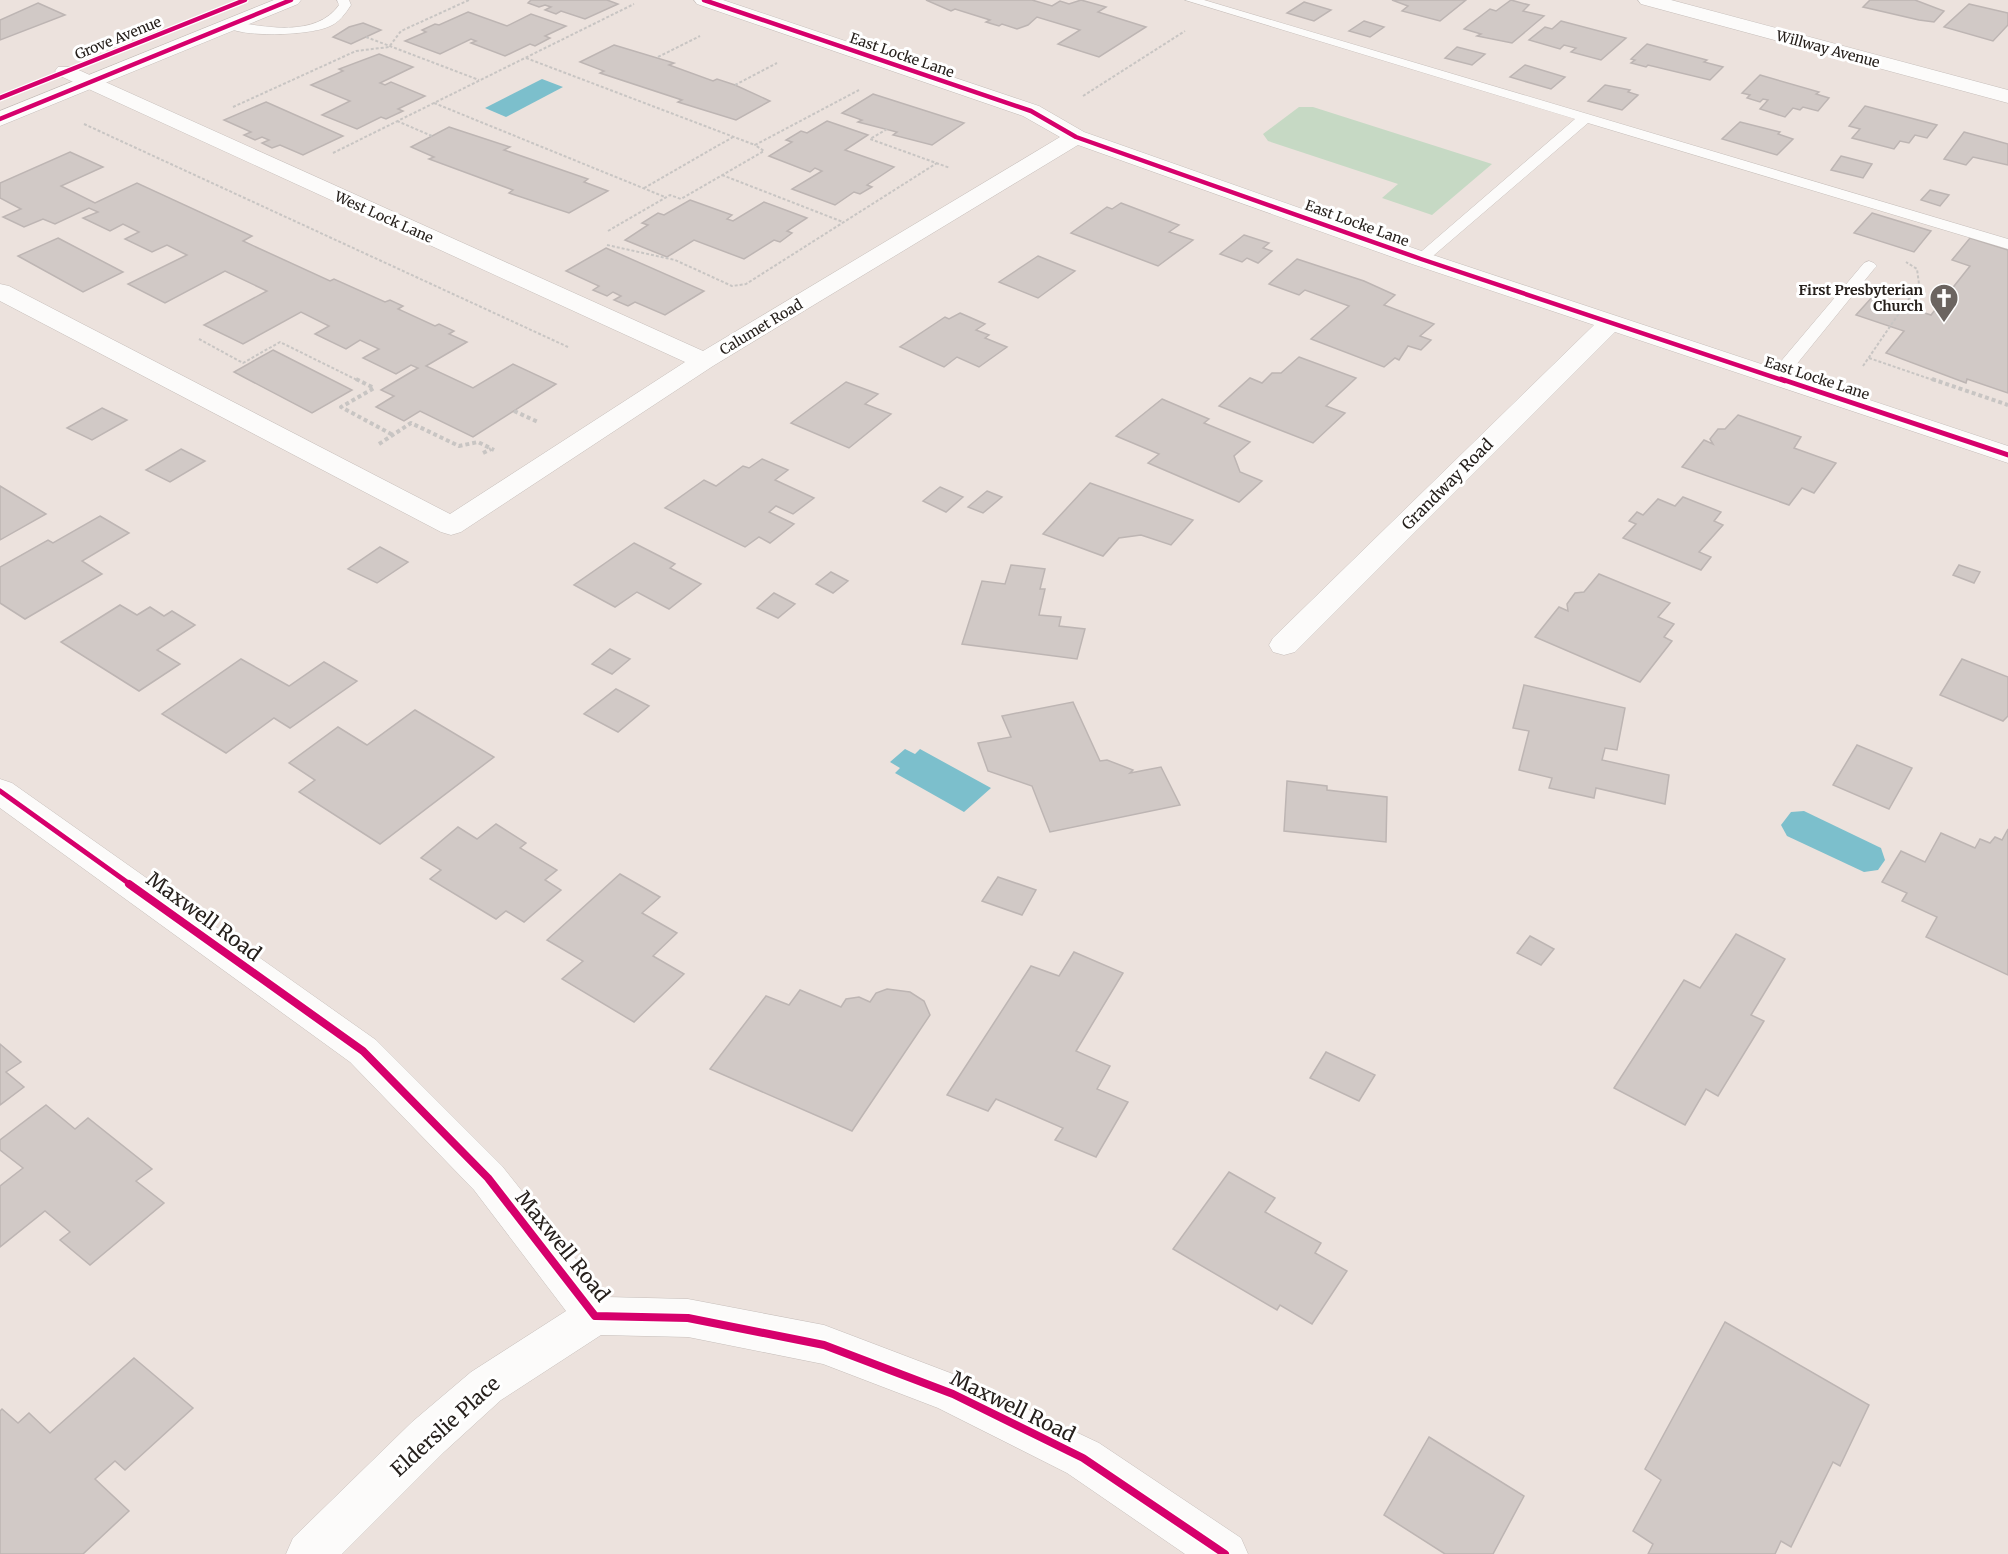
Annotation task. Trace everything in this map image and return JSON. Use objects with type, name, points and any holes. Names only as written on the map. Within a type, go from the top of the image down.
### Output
[{"type":"street","name":"Grove Avenue","points":[[0,98],[245,0]]},
{"type":"street","name":"Grove Avenue","points":[[0,118],[291,0]]},
{"type":"street","name":"East Locke Lane","points":[[704,0],[1031,111],[1076,137],[1138,157],[1421,259],[2008,454]]},
{"type":"street","name":"Willway Avenue","points":[[1648,0],[2008,97]]},
{"type":"street","name":"West Lock Lane","points":[[65,71],[87,83],[704,361]]},
{"type":"street","name":"Calumet Road","points":[[0,291],[451,526],[704,361],[1076,137]]},
{"type":"street","name":"Grandway Road","points":[[1284,645],[1610,323]]},
{"type":"street","name":"Maxwell Road","points":[[0,790],[363,1051],[488,1178],[595,1316],[688,1318],[834,1349],[953,1394],[1083,1458],[1225,1554]]},
{"type":"street","name":"Elderslie Place","points":[[309,1554],[428,1437],[486,1386],[595,1316]]},
{"type":"lane","points":[[230,25],[281,32],[313,27],[336,17],[343,11],[345,5],[343,0]]},
{"type":"lane","points":[[1191,0],[2008,244]]},
{"type":"lane","points":[[1421,259],[1585,118]]},
{"type":"lane","points":[[1777,377],[1869,266]]},
{"type":"path","points":[[233,107],[356,51],[389,47],[401,31],[470,0]]},
{"type":"path","points":[[290,174],[634,4]]},
{"type":"path","points":[[1081,97],[1193,26]]},
{"type":"path","points":[[658,57],[710,31]]},
{"type":"path","points":[[366,37],[480,80]]},
{"type":"path","points":[[525,58],[755,145],[764,151],[681,200],[670,195],[608,231]]},
{"type":"path","points":[[735,85],[777,63]]},
{"type":"path","points":[[755,145],[867,86]]},
{"type":"path","points":[[434,103],[666,198]]},
{"type":"path","points":[[78,121],[568,347]]},
{"type":"path","points":[[397,121],[432,136]]},
{"type":"path","points":[[607,245],[675,260],[732,286],[746,284],[937,163],[870,139],[887,129]]},
{"type":"path","points":[[644,189],[733,137]]},
{"type":"path","points":[[722,175],[844,223]]},
{"type":"path","points":[[1860,371],[1919,284],[1917,269],[1897,257]]},
{"type":"path","points":[[199,339],[243,363],[280,342],[374,388],[341,407],[393,435]]},
{"type":"path","points":[[1869,358],[2008,405]]},
{"type":"path","points":[[514,411],[541,424]]},
{"type":"path","points":[[380,443],[411,423],[459,446],[478,442],[497,452]]},
{"type":"green space","points":[[1299,107],[1313,107],[1492,164],[1432,215],[1382,198],[1398,184],[1268,141],[1263,134]]},
{"type":"water","points":[[542,79],[563,87],[506,117],[485,108]]},
{"type":"water","points":[[905,749],[915,754],[920,749],[991,788],[964,812],[895,773],[900,768],[890,762]]},
{"type":"water","points":[[1804,811],[1881,848],[1885,860],[1878,870],[1864,872],[1787,836],[1781,825],[1791,812]]},
{"type":"building","points":[[531,0],[607,0],[618,4],[585,19],[561,11],[556,14],[545,10],[551,7],[545,5],[539,7],[528,3]]},
{"type":"building","points":[[926,0],[1032,0],[1052,6],[1060,1],[1069,4],[1081,0],[1106,7],[1098,12],[1146,27],[1099,57],[1058,44],[1080,30],[1037,17],[1028,25],[1017,29],[1002,24],[999,26],[986,22],[990,20],[955,9],[951,11]]},
{"type":"building","points":[[1392,0],[1466,0],[1440,21],[1402,11],[1408,6]]},
{"type":"building","points":[[1511,0],[1529,5],[1523,11],[1544,16],[1512,43],[1477,36],[1481,34],[1464,29],[1490,9],[1496,11]]},
{"type":"building","points":[[1870,0],[1915,0],[1944,11],[1934,22],[1919,20],[1863,7]]},
{"type":"building","points":[[1304,2],[1331,10],[1314,21],[1287,13]]},
{"type":"building","points":[[38,3],[65,15],[0,40],[0,20]]},
{"type":"building","points":[[1969,4],[2008,13],[2008,25],[1993,41],[1944,27]]},
{"type":"building","points":[[468,12],[507,26],[531,14],[566,26],[545,36],[550,38],[535,46],[530,44],[505,56],[471,43],[476,41],[471,39],[440,54],[405,41],[426,32],[422,30],[435,24],[439,25]]},
{"type":"building","points":[[1364,21],[1384,27],[1370,37],[1349,31]]},
{"type":"building","points":[[1561,21],[1626,38],[1601,60],[1571,52],[1576,48],[1564,45],[1560,49],[1529,40],[1545,27],[1552,29]]},
{"type":"building","points":[[363,23],[381,30],[351,44],[333,37],[349,27]]},
{"type":"building","points":[[1647,44],[1707,60],[1704,62],[1723,67],[1710,80],[1631,63],[1635,60],[1631,59]]},
{"type":"building","points":[[614,45],[674,63],[669,65],[713,81],[717,79],[735,85],[770,101],[736,120],[678,102],[682,100],[600,73],[604,71],[580,62]]},
{"type":"building","points":[[1457,47],[1485,54],[1472,65],[1445,58]]},
{"type":"building","points":[[379,54],[413,67],[380,83],[385,85],[391,82],[425,96],[398,109],[403,111],[386,119],[381,117],[357,129],[322,115],[350,101],[311,85],[343,71],[339,69]]},
{"type":"building","points":[[1525,65],[1565,77],[1551,89],[1510,77]]},
{"type":"building","points":[[1760,75],[1819,92],[1816,94],[1829,98],[1818,111],[1803,107],[1800,110],[1793,108],[1785,117],[1760,109],[1768,100],[1763,99],[1760,102],[1747,98],[1750,95],[1742,93]]},
{"type":"building","points":[[1605,85],[1630,90],[1628,92],[1638,95],[1622,110],[1588,101]]},
{"type":"building","points":[[873,94],[964,123],[932,145],[893,135],[897,132],[858,122],[862,120],[842,113]]},
{"type":"building","points":[[266,102],[343,136],[303,155],[280,145],[272,148],[262,143],[269,140],[262,137],[255,140],[244,135],[251,132],[224,120]]},
{"type":"building","points":[[1865,106],[1937,125],[1927,138],[1915,135],[1909,143],[1900,141],[1894,149],[1852,138],[1860,129],[1849,126]]},
{"type":"building","points":[[827,121],[868,135],[845,150],[894,167],[867,185],[872,187],[860,194],[854,192],[835,205],[792,189],[822,171],[815,168],[810,172],[769,156],[792,142],[786,140],[801,131],[807,133]]},
{"type":"building","points":[[1740,122],[1780,132],[1778,134],[1793,139],[1777,155],[1722,139]]},
{"type":"building","points":[[449,127],[510,147],[504,150],[588,179],[584,182],[608,191],[569,213],[509,193],[513,190],[429,159],[434,157],[411,147]]},
{"type":"building","points":[[1964,132],[2008,144],[2008,165],[1973,157],[1966,165],[1944,159]]},
{"type":"building","points":[[70,152],[103,167],[61,186],[95,203],[137,183],[252,236],[243,241],[330,281],[334,279],[385,302],[390,300],[403,306],[398,309],[435,326],[439,324],[454,331],[449,334],[467,342],[426,366],[473,388],[513,364],[556,384],[473,437],[420,411],[404,421],[376,407],[394,396],[381,390],[418,368],[411,365],[396,374],[363,358],[379,349],[360,340],[346,349],[315,334],[329,326],[301,312],[243,344],[204,325],[267,291],[225,271],[165,303],[128,284],[187,255],[167,245],[152,252],[125,239],[139,232],[123,224],[110,231],[83,218],[98,212],[89,208],[55,224],[43,219],[24,227],[3,217],[21,209],[0,198],[0,183]]},
{"type":"building","points":[[1841,156],[1872,164],[1863,178],[1831,170]]},
{"type":"building","points":[[1930,190],[1949,195],[1940,206],[1921,200]]},
{"type":"building","points":[[690,200],[732,215],[727,219],[733,221],[764,202],[807,218],[787,231],[792,233],[780,242],[774,240],[744,259],[694,240],[667,257],[625,240],[648,225],[642,223],[658,213],[664,215]]},
{"type":"building","points":[[1121,203],[1179,225],[1169,232],[1193,240],[1158,266],[1071,233],[1107,207],[1112,209]]},
{"type":"building","points":[[1872,213],[1931,231],[1914,252],[1854,233]]},
{"type":"building","points":[[1244,235],[1269,243],[1263,248],[1272,251],[1258,263],[1247,258],[1242,262],[1220,254]]},
{"type":"building","points":[[58,238],[123,272],[83,292],[18,256]]},
{"type":"building","name":"First Presbyterian Church","points":[[1970,238],[2008,250],[2008,393],[1967,379],[1966,383],[1886,353],[1904,331],[1856,315],[1873,296],[1931,315],[1970,266],[1952,260]]},
{"type":"building","points":[[606,248],[704,291],[665,315],[635,302],[628,306],[614,300],[621,296],[613,292],[607,296],[593,290],[599,286],[566,271]]},
{"type":"building","points":[[1038,256],[1075,271],[1038,298],[999,282]]},
{"type":"building","points":[[1297,259],[1364,281],[1395,295],[1384,305],[1434,324],[1420,336],[1431,340],[1421,350],[1408,346],[1399,360],[1395,358],[1384,367],[1311,339],[1349,306],[1305,290],[1299,295],[1269,284]]},
{"type":"building","points":[[960,313],[985,324],[976,330],[989,335],[985,338],[1007,347],[979,367],[957,357],[944,367],[900,347],[945,317],[949,319]]},
{"type":"building","points":[[273,350],[352,390],[312,413],[234,372]]},
{"type":"building","points":[[1299,357],[1356,378],[1326,406],[1345,413],[1313,443],[1219,406],[1250,378],[1262,383],[1272,373],[1281,373]]},
{"type":"building","points":[[846,382],[878,394],[865,404],[891,414],[849,448],[791,423]]},
{"type":"building","points":[[1162,399],[1209,419],[1204,423],[1250,442],[1234,456],[1240,472],[1262,481],[1239,502],[1148,463],[1159,454],[1116,436]]},
{"type":"building","points":[[102,408],[127,420],[92,440],[67,428]]},
{"type":"building","points":[[1738,415],[1801,437],[1794,448],[1836,463],[1814,493],[1802,488],[1789,505],[1682,467],[1704,440],[1713,444],[1710,439],[1718,429],[1725,429]]},
{"type":"building","points":[[181,449],[205,461],[170,482],[146,470]]},
{"type":"building","points":[[762,459],[788,470],[775,480],[814,498],[793,514],[776,506],[769,512],[794,524],[770,543],[759,537],[745,547],[665,508],[704,480],[716,486],[743,466],[749,468]]},
{"type":"building","points":[[1090,483],[1193,520],[1171,545],[1141,535],[1119,538],[1103,556],[1043,534]]},
{"type":"building","points":[[0,486],[46,514],[0,540]]},
{"type":"building","points":[[940,487],[963,497],[946,512],[923,501]]},
{"type":"building","points":[[987,491],[1002,497],[983,513],[968,507]]},
{"type":"building","points":[[1683,497],[1721,512],[1714,521],[1723,525],[1699,552],[1711,557],[1701,570],[1623,538],[1636,524],[1629,521],[1637,512],[1643,515],[1658,499],[1675,506]]},
{"type":"building","points":[[100,516],[129,533],[82,561],[102,574],[25,619],[0,603],[0,567],[48,540],[53,543]]},
{"type":"building","points":[[634,543],[675,564],[670,568],[701,584],[669,609],[637,592],[615,607],[574,585]]},
{"type":"building","points":[[380,547],[408,562],[377,583],[348,569]]},
{"type":"building","points":[[1011,565],[1045,569],[1040,589],[1045,589],[1039,615],[1061,617],[1059,626],[1085,629],[1077,659],[962,644],[982,581],[1005,584]]},
{"type":"building","points":[[1959,565],[1980,572],[1974,583],[1953,575]]},
{"type":"building","points":[[831,572],[848,581],[833,593],[816,584]]},
{"type":"building","points":[[1599,574],[1670,603],[1658,617],[1674,624],[1664,637],[1672,641],[1640,682],[1535,637],[1559,607],[1568,611],[1567,604],[1575,593],[1584,592]]},
{"type":"building","points":[[774,593],[795,604],[778,618],[757,608]]},
{"type":"building","points":[[120,605],[137,615],[150,607],[164,616],[172,611],[195,625],[157,650],[180,664],[139,691],[61,642]]},
{"type":"building","points":[[610,649],[630,659],[612,674],[592,664]]},
{"type":"building","points":[[241,659],[289,686],[324,662],[357,681],[290,728],[274,718],[226,753],[162,714]]},
{"type":"building","points":[[1962,659],[2008,677],[2008,716],[2003,721],[1940,695]]},
{"type":"building","points":[[1524,685],[1625,708],[1617,750],[1605,748],[1602,760],[1669,775],[1665,804],[1596,788],[1594,798],[1549,788],[1552,778],[1519,770],[1529,731],[1513,728]]},
{"type":"building","points":[[616,689],[649,706],[618,732],[584,714]]},
{"type":"building","points":[[1073,702],[1100,761],[1107,760],[1133,770],[1130,773],[1161,767],[1180,805],[1050,832],[1032,786],[988,771],[978,743],[1011,737],[1002,716]]},
{"type":"building","points":[[415,710],[494,757],[380,844],[299,792],[315,780],[289,763],[338,727],[367,745]]},
{"type":"building","points":[[1857,745],[1912,768],[1889,809],[1833,785]]},
{"type":"building","points":[[1287,781],[1327,786],[1327,790],[1387,797],[1386,842],[1284,831]]},
{"type":"building","points":[[496,824],[526,843],[520,848],[557,870],[545,880],[561,890],[524,922],[506,911],[496,919],[430,879],[441,870],[421,858],[458,827],[477,839]]},
{"type":"building","points":[[2008,829],[2008,975],[1926,937],[1937,917],[1902,901],[1907,893],[1882,882],[1901,851],[1925,862],[1941,833],[1975,848],[1980,839],[1990,843],[1995,837],[2002,840]]},
{"type":"building","points":[[620,874],[660,897],[642,913],[677,933],[653,956],[684,974],[634,1022],[562,979],[583,961],[547,940]]},
{"type":"building","points":[[998,877],[1036,890],[1022,915],[982,901]]},
{"type":"building","points":[[1736,934],[1785,959],[1751,1015],[1764,1021],[1718,1096],[1706,1089],[1685,1125],[1614,1088],[1684,980],[1700,988]]},
{"type":"building","points":[[1530,936],[1554,949],[1541,965],[1517,953]]},
{"type":"building","points":[[1074,952],[1123,973],[1076,1051],[1110,1066],[1097,1089],[1128,1102],[1096,1157],[1055,1140],[1063,1128],[996,1099],[988,1111],[947,1095],[1031,966],[1059,976]]},
{"type":"building","points":[[887,989],[910,992],[924,1001],[930,1015],[852,1131],[710,1069],[766,996],[789,1005],[800,990],[841,1007],[846,999],[859,997],[870,1002],[876,993]]},
{"type":"building","points":[[0,1044],[21,1062],[6,1072],[24,1087],[0,1105]]},
{"type":"building","points":[[1326,1052],[1375,1075],[1359,1101],[1310,1078]]},
{"type":"building","points":[[46,1105],[75,1129],[88,1118],[152,1169],[136,1181],[164,1203],[90,1265],[60,1240],[70,1232],[45,1211],[0,1247],[0,1186],[23,1168],[0,1150],[0,1140]]},
{"type":"building","points":[[1229,1172],[1275,1198],[1265,1212],[1321,1243],[1315,1253],[1347,1271],[1312,1324],[1280,1305],[1277,1310],[1173,1249]]},
{"type":"building","points":[[1725,1322],[1869,1405],[1840,1466],[1833,1462],[1791,1547],[1781,1541],[1775,1554],[1648,1554],[1653,1544],[1633,1531],[1661,1480],[1645,1469]]},
{"type":"building","points":[[134,1358],[193,1408],[125,1470],[115,1461],[95,1479],[129,1511],[83,1554],[0,1554],[0,1411],[2,1409],[18,1423],[29,1413],[50,1433]]},
{"type":"building","points":[[1429,1437],[1524,1496],[1493,1554],[1445,1554],[1384,1515]]},
{"type":"cycle path","points":[[0,98],[245,0]]},
{"type":"cycle path","points":[[0,119],[291,0]]},
{"type":"cycle path","points":[[704,0],[1031,111],[1076,137],[1138,157],[1421,259],[2008,455]]},
{"type":"cycle path","points":[[0,791],[363,1051],[488,1178],[595,1316],[688,1318],[824,1345],[953,1394],[1083,1458],[1225,1554]]},
{"type":"place","name":"First Presbyterian Church","points":[[1944,324]]}]
